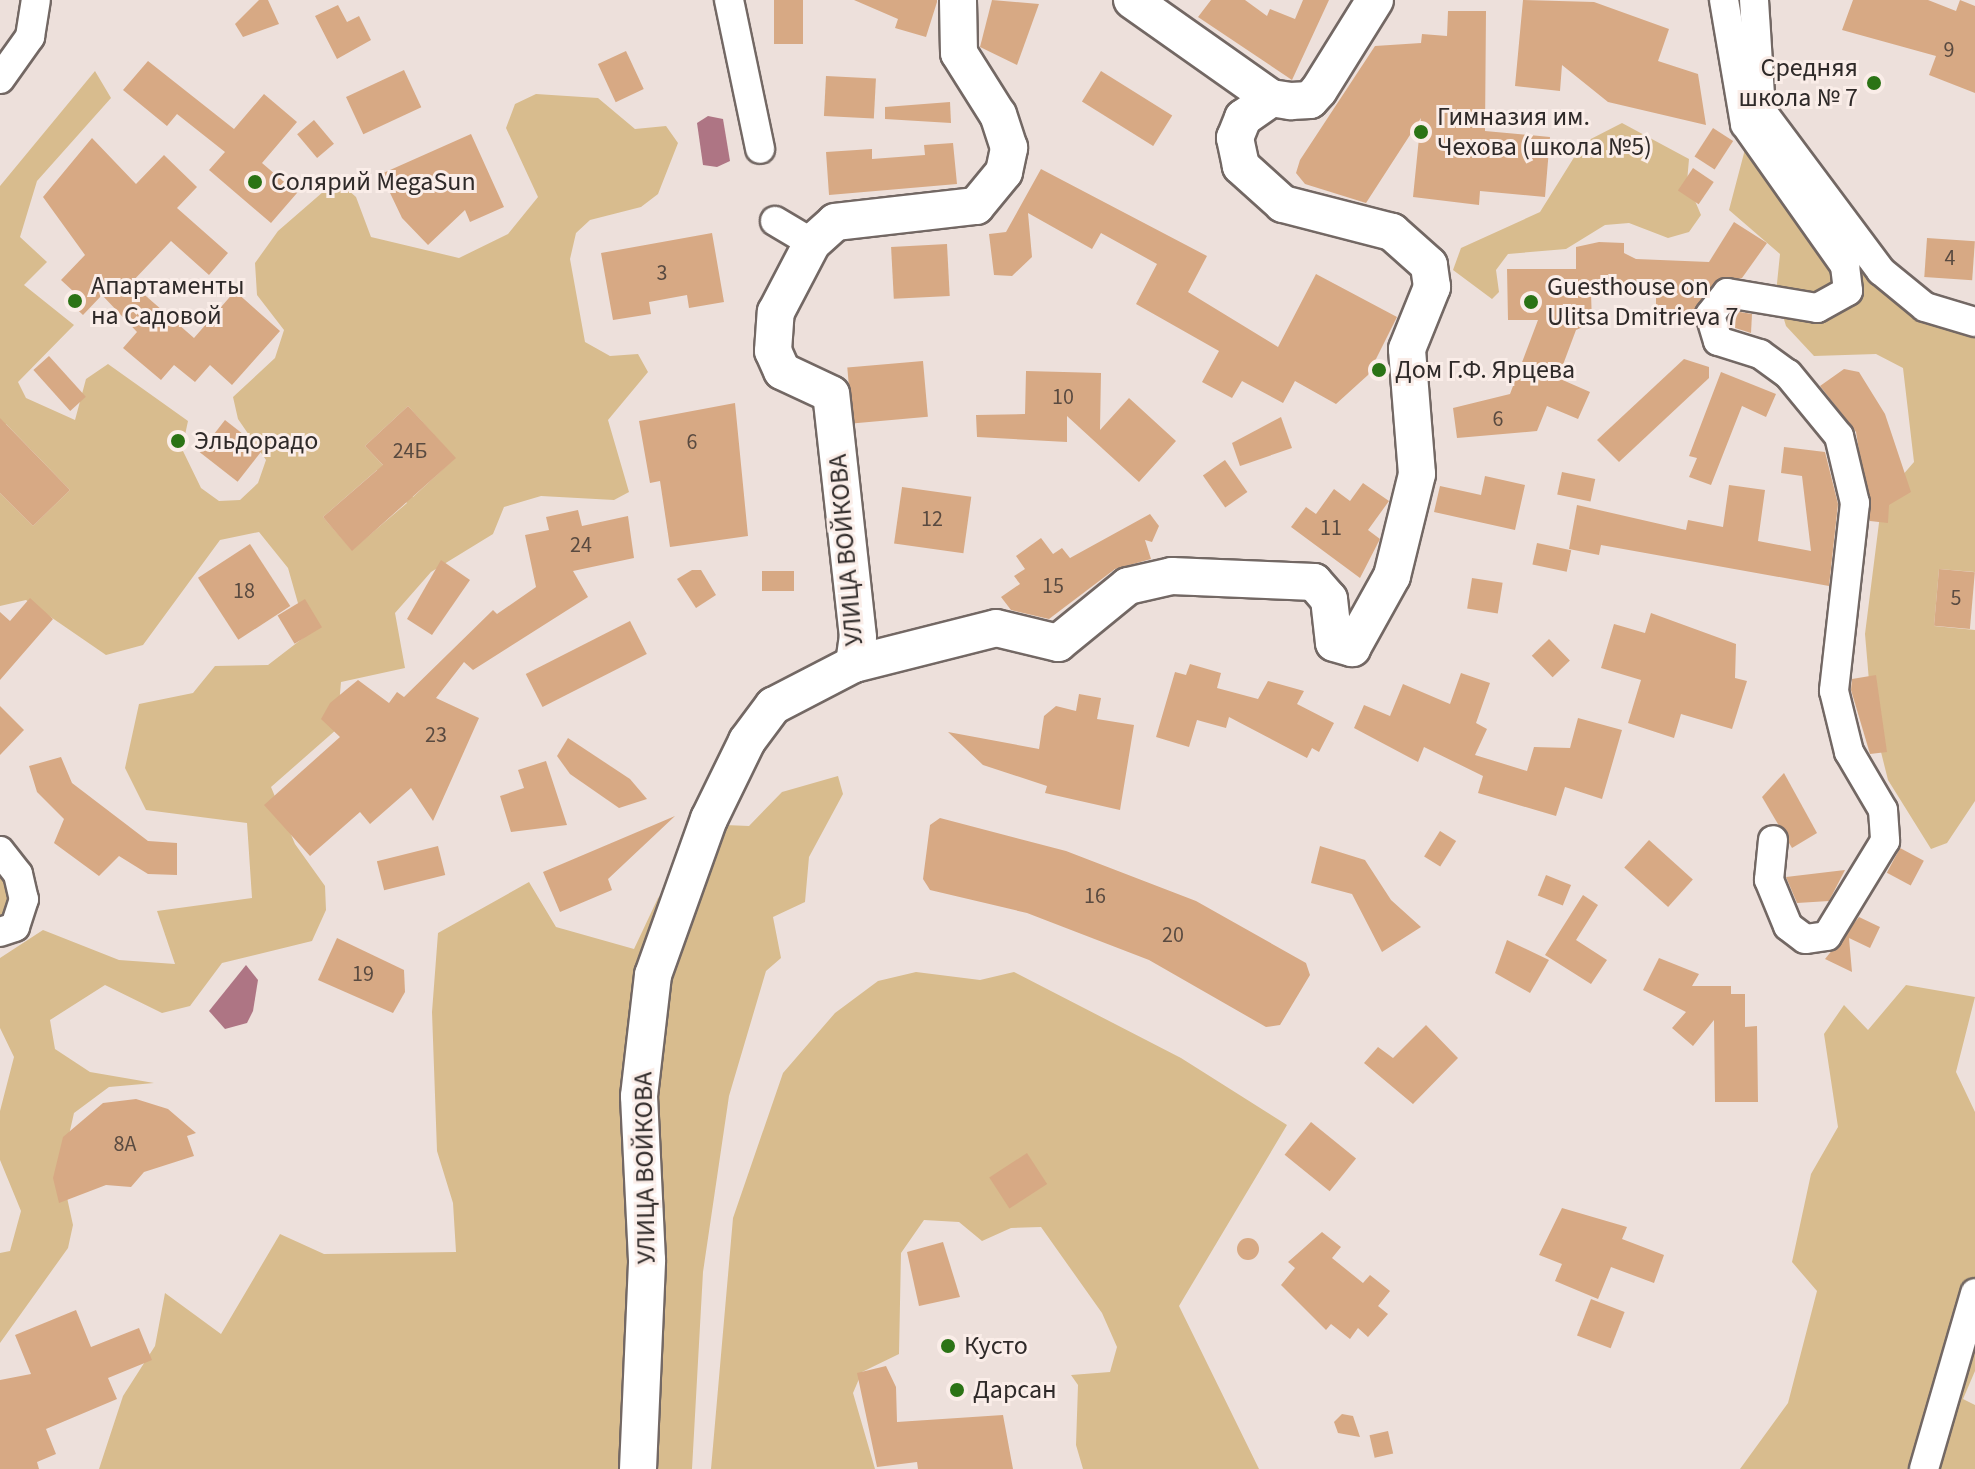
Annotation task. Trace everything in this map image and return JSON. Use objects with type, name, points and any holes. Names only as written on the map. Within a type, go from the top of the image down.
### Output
[{"type":"street","points":[[0,79],[30,37],[36,0]]},
{"type":"street","points":[[729,0],[760,149]]},
{"type":"street","name":"УЛИЦА ВОЙКОВА","points":[[638,1469],[647,1260],[639,1096],[653,975],[678,896],[747,741],[773,706],[854,664],[858,637],[831,394],[782,371],[773,351],[776,312],[812,243],[835,222],[866,214],[976,206],[1004,172],[1009,148],[998,115],[959,53],[958,0]]},
{"type":"street","points":[[1132,0],[1272,98],[1310,100],[1375,0]]},
{"type":"street","points":[[1724,0],[1745,124],[1845,266],[1848,291],[1817,308],[1727,293],[1710,315],[1718,341],[1760,354],[1788,374],[1839,436],[1855,503],[1834,691],[1849,752],[1883,810],[1885,841],[1827,936],[1805,939],[1788,926],[1769,880],[1773,840]]},
{"type":"street","points":[[1754,0],[1761,110],[1881,271],[1925,307],[1975,322]]},
{"type":"street","points":[[854,664],[996,628],[1058,643],[1128,586],[1172,576],[1307,580],[1329,599],[1334,643],[1352,648],[1359,641],[1411,522],[1417,474],[1407,349],[1432,287],[1429,265],[1392,232],[1283,204],[1241,166],[1235,138],[1243,118],[1272,98]]},
{"type":"street","points":[[775,221],[812,243]]},
{"type":"street","points":[[0,851],[18,874],[24,899],[15,927],[0,932]]},
{"type":"street","points":[[1924,1469],[1975,1293]]},
{"type":"shaded area","points":[[95,71],[111,98],[37,181],[20,237],[47,262],[24,285],[74,325],[18,382],[26,398],[75,420],[86,379],[108,364],[188,421],[182,449],[201,488],[219,501],[240,500],[258,483],[266,460],[238,419],[233,397],[275,358],[284,330],[257,295],[255,263],[278,231],[331,185],[339,182],[356,197],[371,237],[459,258],[508,234],[538,197],[506,128],[515,104],[536,94],[598,98],[635,129],[666,126],[678,143],[658,194],[641,207],[590,220],[576,233],[570,259],[585,342],[610,356],[638,354],[648,372],[608,420],[629,492],[614,500],[541,496],[504,507],[493,534],[431,572],[395,613],[405,668],[341,682],[337,729],[271,787],[295,844],[325,886],[326,910],[312,941],[222,963],[190,1006],[162,1013],[105,985],[50,1020],[55,1049],[90,1072],[154,1083],[109,1087],[74,1113],[61,1170],[73,1225],[68,1248],[0,1343],[0,1253],[10,1251],[21,1211],[0,1160],[0,1111],[14,1057],[0,1028],[0,958],[43,930],[119,960],[175,964],[157,911],[252,898],[247,823],[146,810],[125,768],[139,704],[193,693],[215,666],[268,665],[307,635],[288,568],[259,532],[220,540],[143,645],[106,655],[26,600],[0,606],[0,493],[33,526],[70,490],[6,424],[0,429],[0,186]],"holes":[[[408,406],[455,458],[413,497],[365,446]],[[377,470],[407,503],[352,550],[323,517]]]},
{"type":"shaded area","points":[[708,116],[723,119],[730,161],[717,167],[703,165],[697,123]]},
{"type":"shaded area","points":[[1622,123],[1689,159],[1687,182],[1701,215],[1689,232],[1668,238],[1629,223],[1605,225],[1566,249],[1508,254],[1496,270],[1499,292],[1492,299],[1453,270],[1461,248],[1540,212],[1583,143]]},
{"type":"shaded area","points":[[1748,138],[1877,285],[1975,324],[1975,572],[1939,569],[1934,626],[1975,630],[1975,801],[1947,843],[1931,849],[1888,780],[1872,716],[1865,634],[1882,499],[1914,462],[1903,368],[1876,354],[1814,356],[1786,326],[1776,293],[1780,254],[1729,210]]},
{"type":"shaded area","points":[[838,776],[843,794],[809,857],[805,902],[773,917],[781,958],[766,971],[729,1096],[703,1272],[692,1469],[99,1469],[123,1396],[155,1346],[165,1293],[221,1334],[280,1234],[324,1254],[456,1252],[453,1203],[437,1151],[432,1012],[438,933],[529,882],[556,927],[634,949],[658,898],[725,825],[749,826],[782,792]]},
{"type":"shaded area","points":[[0,863],[16,900],[0,924]]},
{"type":"shaded area","points":[[246,965],[258,980],[253,1011],[247,1023],[225,1029],[209,1011]]},
{"type":"shaded area","points":[[916,972],[980,980],[1014,972],[1181,1058],[1287,1125],[1179,1306],[1259,1469],[1083,1469],[1076,1445],[1078,1385],[1071,1375],[1110,1372],[1117,1347],[1102,1313],[1041,1227],[1011,1228],[982,1241],[959,1222],[924,1220],[901,1253],[899,1354],[862,1372],[853,1393],[875,1469],[711,1469],[733,1218],[783,1073],[835,1013],[878,981]]},
{"type":"shaded area","points":[[1906,985],[1975,997],[1956,1072],[1975,1112],[1975,1371],[1963,1399],[1975,1405],[1975,1469],[1740,1469],[1788,1403],[1817,1291],[1792,1262],[1811,1174],[1838,1127],[1824,1034],[1844,1005],[1868,1030]]},
{"type":"building","points":[[259,0],[268,0],[279,24],[243,37],[235,24]]},
{"type":"building","points":[[774,0],[803,0],[803,44],[774,44]]},
{"type":"building","points":[[854,0],[937,2],[926,37],[895,28],[898,19]]},
{"type":"building","points":[[992,0],[1039,4],[1017,65],[980,47]]},
{"type":"building","points":[[1211,0],[1245,0],[1267,16],[1270,9],[1295,19],[1303,0],[1329,0],[1292,80],[1198,17]]},
{"type":"building","points":[[1523,0],[1594,2],[1669,29],[1658,61],[1698,74],[1706,125],[1608,102],[1562,65],[1560,91],[1515,86]]},
{"type":"building","points":[[1853,0],[1928,0],[1956,11],[1960,0],[1975,6],[1975,93],[1929,75],[1936,56],[1842,30]]},
{"type":"building","points":[[338,5],[347,22],[359,16],[371,40],[337,59],[315,16]]},
{"type":"building","points":[[1448,11],[1486,11],[1485,131],[1550,137],[1545,197],[1480,191],[1479,205],[1413,197],[1421,118],[1366,203],[1305,184],[1296,173],[1300,160],[1375,46],[1421,43],[1422,34],[1447,36]]},
{"type":"building","points":[[626,51],[644,89],[616,102],[598,64]]},
{"type":"building","points":[[148,61],[234,129],[264,94],[297,122],[262,163],[297,193],[271,223],[209,170],[225,152],[177,114],[167,126],[123,90]]},
{"type":"building","points":[[404,70],[421,107],[363,134],[346,97]]},
{"type":"building","points":[[1101,71],[1172,116],[1153,146],[1082,102]]},
{"type":"building","points":[[826,76],[876,79],[874,119],[824,116]]},
{"type":"building","points":[[950,102],[951,123],[885,119],[885,107]]},
{"type":"building","points":[[314,120],[334,144],[317,158],[297,134]]},
{"type":"building","points":[[1713,128],[1733,141],[1715,170],[1694,157]]},
{"type":"building","points":[[471,134],[504,207],[470,222],[465,210],[428,245],[402,218],[381,174]]},
{"type":"building","points":[[92,138],[136,184],[164,155],[197,187],[177,208],[228,253],[209,275],[171,241],[131,283],[194,338],[235,291],[280,331],[232,385],[210,365],[195,382],[174,365],[161,380],[123,348],[137,332],[102,295],[83,315],[67,300],[74,292],[61,280],[85,255],[43,197]]},
{"type":"building","points":[[953,143],[957,184],[829,195],[826,152],[872,149],[872,159],[925,155],[924,145]]},
{"type":"building","points":[[1693,168],[1714,182],[1699,204],[1678,190]]},
{"type":"building","points":[[1041,169],[1207,256],[1188,292],[1278,347],[1316,274],[1397,317],[1368,375],[1336,404],[1295,381],[1283,403],[1242,381],[1232,398],[1202,382],[1219,351],[1136,304],[1157,264],[1101,233],[1092,249],[1028,213],[1032,257],[1012,276],[994,275],[989,234],[1006,232]]},
{"type":"building","points":[[1734,222],[1767,243],[1742,278],[1714,283],[1694,318],[1656,317],[1656,293],[1591,293],[1592,323],[1576,330],[1558,378],[1590,392],[1578,419],[1547,406],[1537,431],[1457,438],[1453,408],[1510,394],[1538,320],[1508,320],[1507,269],[1576,269],[1576,247],[1599,242],[1624,243],[1624,253],[1636,259],[1709,262]]},
{"type":"building","points":[[712,233],[724,302],[689,308],[687,295],[649,302],[651,314],[613,320],[601,253]]},
{"type":"building","points":[[1927,238],[1975,241],[1972,280],[1924,277]]},
{"type":"building","points":[[947,244],[950,296],[894,299],[891,247]]},
{"type":"building","points":[[1734,311],[1752,314],[1751,333],[1732,327]]},
{"type":"building","points":[[49,356],[86,397],[70,411],[33,370]]},
{"type":"building","points":[[1684,359],[1709,367],[1709,378],[1619,462],[1597,440]]},
{"type":"building","points":[[923,361],[928,417],[852,423],[847,368]]},
{"type":"building","points":[[1844,369],[1859,372],[1885,414],[1911,492],[1889,505],[1888,523],[1870,521],[1856,432],[1820,386]]},
{"type":"building","points":[[1026,371],[1101,373],[1100,430],[1129,398],[1176,441],[1139,482],[1067,416],[1067,442],[977,437],[976,415],[1025,414]]},
{"type":"building","points":[[1721,372],[1776,394],[1766,417],[1742,406],[1711,485],[1689,477],[1697,458],[1689,456]]},
{"type":"building","points":[[735,403],[748,536],[670,547],[660,481],[650,483],[639,421]]},
{"type":"building","points":[[408,406],[456,458],[352,551],[323,517],[383,465],[365,446]]},
{"type":"building","points":[[1281,417],[1292,448],[1240,466],[1232,443]]},
{"type":"building","points":[[0,418],[70,490],[33,526],[0,493]]},
{"type":"building","points":[[225,420],[263,450],[238,482],[200,452]]},
{"type":"building","points":[[1784,447],[1825,452],[1838,504],[1829,586],[1601,545],[1599,555],[1569,549],[1577,505],[1686,530],[1688,520],[1723,527],[1729,485],[1765,490],[1758,541],[1811,551],[1802,476],[1781,473]]},
{"type":"building","points":[[1225,460],[1247,492],[1225,507],[1203,475]]},
{"type":"building","points":[[1562,472],[1595,479],[1590,502],[1557,494]]},
{"type":"building","points":[[1485,476],[1525,485],[1515,530],[1434,512],[1440,486],[1481,495]]},
{"type":"building","points":[[1363,483],[1389,501],[1368,530],[1380,539],[1360,578],[1291,527],[1306,507],[1316,514],[1334,489],[1350,501]]},
{"type":"building","points":[[902,487],[971,497],[963,553],[894,543]]},
{"type":"building","points":[[578,510],[582,526],[628,516],[634,558],[573,571],[588,597],[473,670],[464,662],[436,698],[479,718],[433,821],[411,788],[370,824],[360,812],[310,856],[264,805],[340,737],[321,719],[330,703],[358,680],[389,703],[397,692],[404,697],[493,610],[497,614],[536,587],[525,535],[549,530],[546,517]]},
{"type":"building","points":[[1150,514],[1159,526],[1152,542],[1145,540],[1151,559],[1115,569],[1049,619],[1011,610],[1001,597],[1020,584],[1014,576],[1025,569],[1016,556],[1041,538],[1053,554],[1062,548],[1070,558]]},
{"type":"building","points":[[1537,543],[1571,550],[1567,572],[1532,565]]},
{"type":"building","points":[[250,544],[290,606],[238,640],[198,578]]},
{"type":"building","points":[[441,560],[470,580],[432,635],[407,619]]},
{"type":"building","points":[[1939,569],[1975,572],[1970,629],[1934,626]]},
{"type":"building","points":[[692,570],[701,570],[716,595],[696,608],[677,579]]},
{"type":"building","points":[[762,571],[794,571],[794,591],[762,591]]},
{"type":"building","points":[[1472,578],[1503,583],[1498,613],[1467,609]]},
{"type":"building","points":[[30,598],[53,619],[0,680],[0,612],[10,621]]},
{"type":"building","points":[[305,599],[322,627],[295,644],[278,615]]},
{"type":"building","points":[[1651,613],[1736,644],[1735,678],[1747,681],[1732,729],[1681,714],[1674,738],[1628,723],[1641,680],[1601,668],[1614,624],[1645,633]]},
{"type":"building","points":[[630,621],[647,654],[543,707],[526,674]]},
{"type":"building","points":[[1549,639],[1570,661],[1553,677],[1532,656]]},
{"type":"building","points":[[1190,664],[1221,673],[1217,688],[1258,699],[1268,681],[1304,691],[1297,704],[1334,723],[1319,752],[1312,748],[1307,758],[1229,717],[1226,728],[1197,720],[1189,747],[1156,737],[1175,672],[1186,675]]},
{"type":"building","points":[[1461,673],[1490,683],[1476,723],[1487,729],[1475,755],[1527,771],[1534,747],[1570,748],[1578,718],[1622,730],[1602,799],[1565,787],[1556,816],[1478,793],[1483,776],[1424,747],[1418,762],[1354,728],[1364,705],[1390,716],[1403,684],[1450,704]]},
{"type":"building","points":[[1876,675],[1887,752],[1870,754],[1851,690],[1852,679]]},
{"type":"building","points":[[1079,694],[1101,698],[1097,719],[1134,725],[1120,810],[1045,793],[1047,786],[983,765],[948,732],[1039,749],[1044,716],[1056,706],[1076,711]]},
{"type":"building","points":[[0,706],[24,730],[0,755]]},
{"type":"building","points":[[568,738],[630,779],[647,799],[619,808],[570,774],[557,756]]},
{"type":"building","points":[[61,757],[72,783],[148,841],[177,843],[177,875],[148,874],[119,856],[99,876],[54,843],[64,819],[37,792],[29,766]]},
{"type":"building","points":[[546,761],[567,825],[511,832],[500,796],[524,788],[518,770]]},
{"type":"building","points":[[1784,773],[1817,833],[1792,848],[1762,797]]},
{"type":"building","points":[[675,816],[608,879],[612,890],[560,912],[543,872]]},
{"type":"building","points":[[940,818],[1066,851],[1196,901],[1306,963],[1310,975],[1280,1025],[1266,1027],[1149,960],[1027,913],[930,890],[923,879],[930,825]]},
{"type":"building","points":[[1440,831],[1456,841],[1440,867],[1424,856]]},
{"type":"building","points":[[1649,840],[1693,879],[1668,907],[1624,867]]},
{"type":"building","points":[[438,846],[445,875],[384,890],[377,861]]},
{"type":"building","points":[[1320,846],[1365,860],[1391,900],[1421,927],[1382,952],[1352,894],[1311,883]]},
{"type":"building","points":[[1900,848],[1924,861],[1911,885],[1887,873]]},
{"type":"building","points":[[1845,870],[1829,901],[1797,903],[1786,877]]},
{"type":"building","points":[[1546,875],[1571,885],[1563,906],[1538,895]]},
{"type":"building","points":[[1583,895],[1598,905],[1576,940],[1607,960],[1591,984],[1545,955]]},
{"type":"building","points":[[1859,917],[1880,927],[1870,948],[1849,938],[1852,972],[1825,959]]},
{"type":"building","points":[[337,938],[404,970],[405,992],[393,1013],[318,980]]},
{"type":"building","points":[[1507,940],[1549,960],[1530,993],[1495,973]]},
{"type":"building","points":[[1659,958],[1699,974],[1692,986],[1731,986],[1731,994],[1745,994],[1745,1027],[1757,1026],[1758,1102],[1715,1102],[1714,1020],[1693,1046],[1672,1028],[1686,1012],[1643,990]]},
{"type":"building","points":[[1426,1025],[1458,1058],[1413,1104],[1364,1063],[1378,1047],[1393,1058]]},
{"type":"building","points":[[136,1099],[168,1109],[196,1133],[187,1136],[194,1156],[144,1172],[131,1187],[106,1185],[59,1203],[53,1178],[63,1137],[103,1103]]},
{"type":"building","points":[[1311,1122],[1356,1159],[1330,1191],[1285,1155]]},
{"type":"building","points":[[1027,1153],[1047,1184],[1009,1209],[989,1178]]},
{"type":"building","points":[[1562,1208],[1627,1227],[1622,1239],[1664,1255],[1654,1283],[1611,1267],[1598,1299],[1555,1281],[1562,1264],[1539,1255]]},
{"type":"building","points":[[1322,1232],[1341,1247],[1332,1258],[1363,1283],[1370,1275],[1390,1291],[1378,1306],[1388,1314],[1368,1337],[1358,1328],[1350,1339],[1331,1324],[1326,1330],[1281,1285],[1295,1268],[1288,1262]]},
{"type":"building","points":[[1248,1238],[1256,1241],[1259,1249],[1256,1257],[1248,1260],[1240,1257],[1237,1249],[1240,1241]]},
{"type":"building","points":[[943,1242],[960,1297],[919,1306],[907,1252]]},
{"type":"building","points":[[1591,1299],[1625,1312],[1611,1348],[1577,1335]]},
{"type":"building","points":[[76,1310],[91,1347],[139,1328],[152,1360],[108,1378],[117,1399],[46,1429],[56,1454],[37,1462],[39,1469],[0,1469],[0,1380],[31,1374],[15,1335]]},
{"type":"building","points":[[886,1366],[896,1387],[897,1422],[1003,1415],[1013,1469],[918,1469],[917,1462],[877,1467],[857,1373]]},
{"type":"building","points":[[1342,1414],[1353,1416],[1360,1437],[1338,1433],[1334,1422]]},
{"type":"building","points":[[1388,1431],[1393,1453],[1375,1458],[1369,1435]]},
{"type":"place","name":"Средняя школа № 7","points":[[1874,83]]},
{"type":"place","name":"Гимназия им. Чехова (школа №5)","points":[[1421,132]]},
{"type":"place","name":"Солярий MegaSun","points":[[255,182]]},
{"type":"place","name":"Апартаменты на Садовой","points":[[75,301]]},
{"type":"place","name":"Guesthouse on Ulitsa Dmitrieva 7","points":[[1531,302]]},
{"type":"place","name":"Дом Г.Ф. Ярцева","points":[[1379,370]]},
{"type":"place","name":"Эльдорадо","points":[[178,441]]},
{"type":"place","name":"Кусто","points":[[948,1346]]},
{"type":"place","name":"Дарсан","points":[[957,1390]]}]
